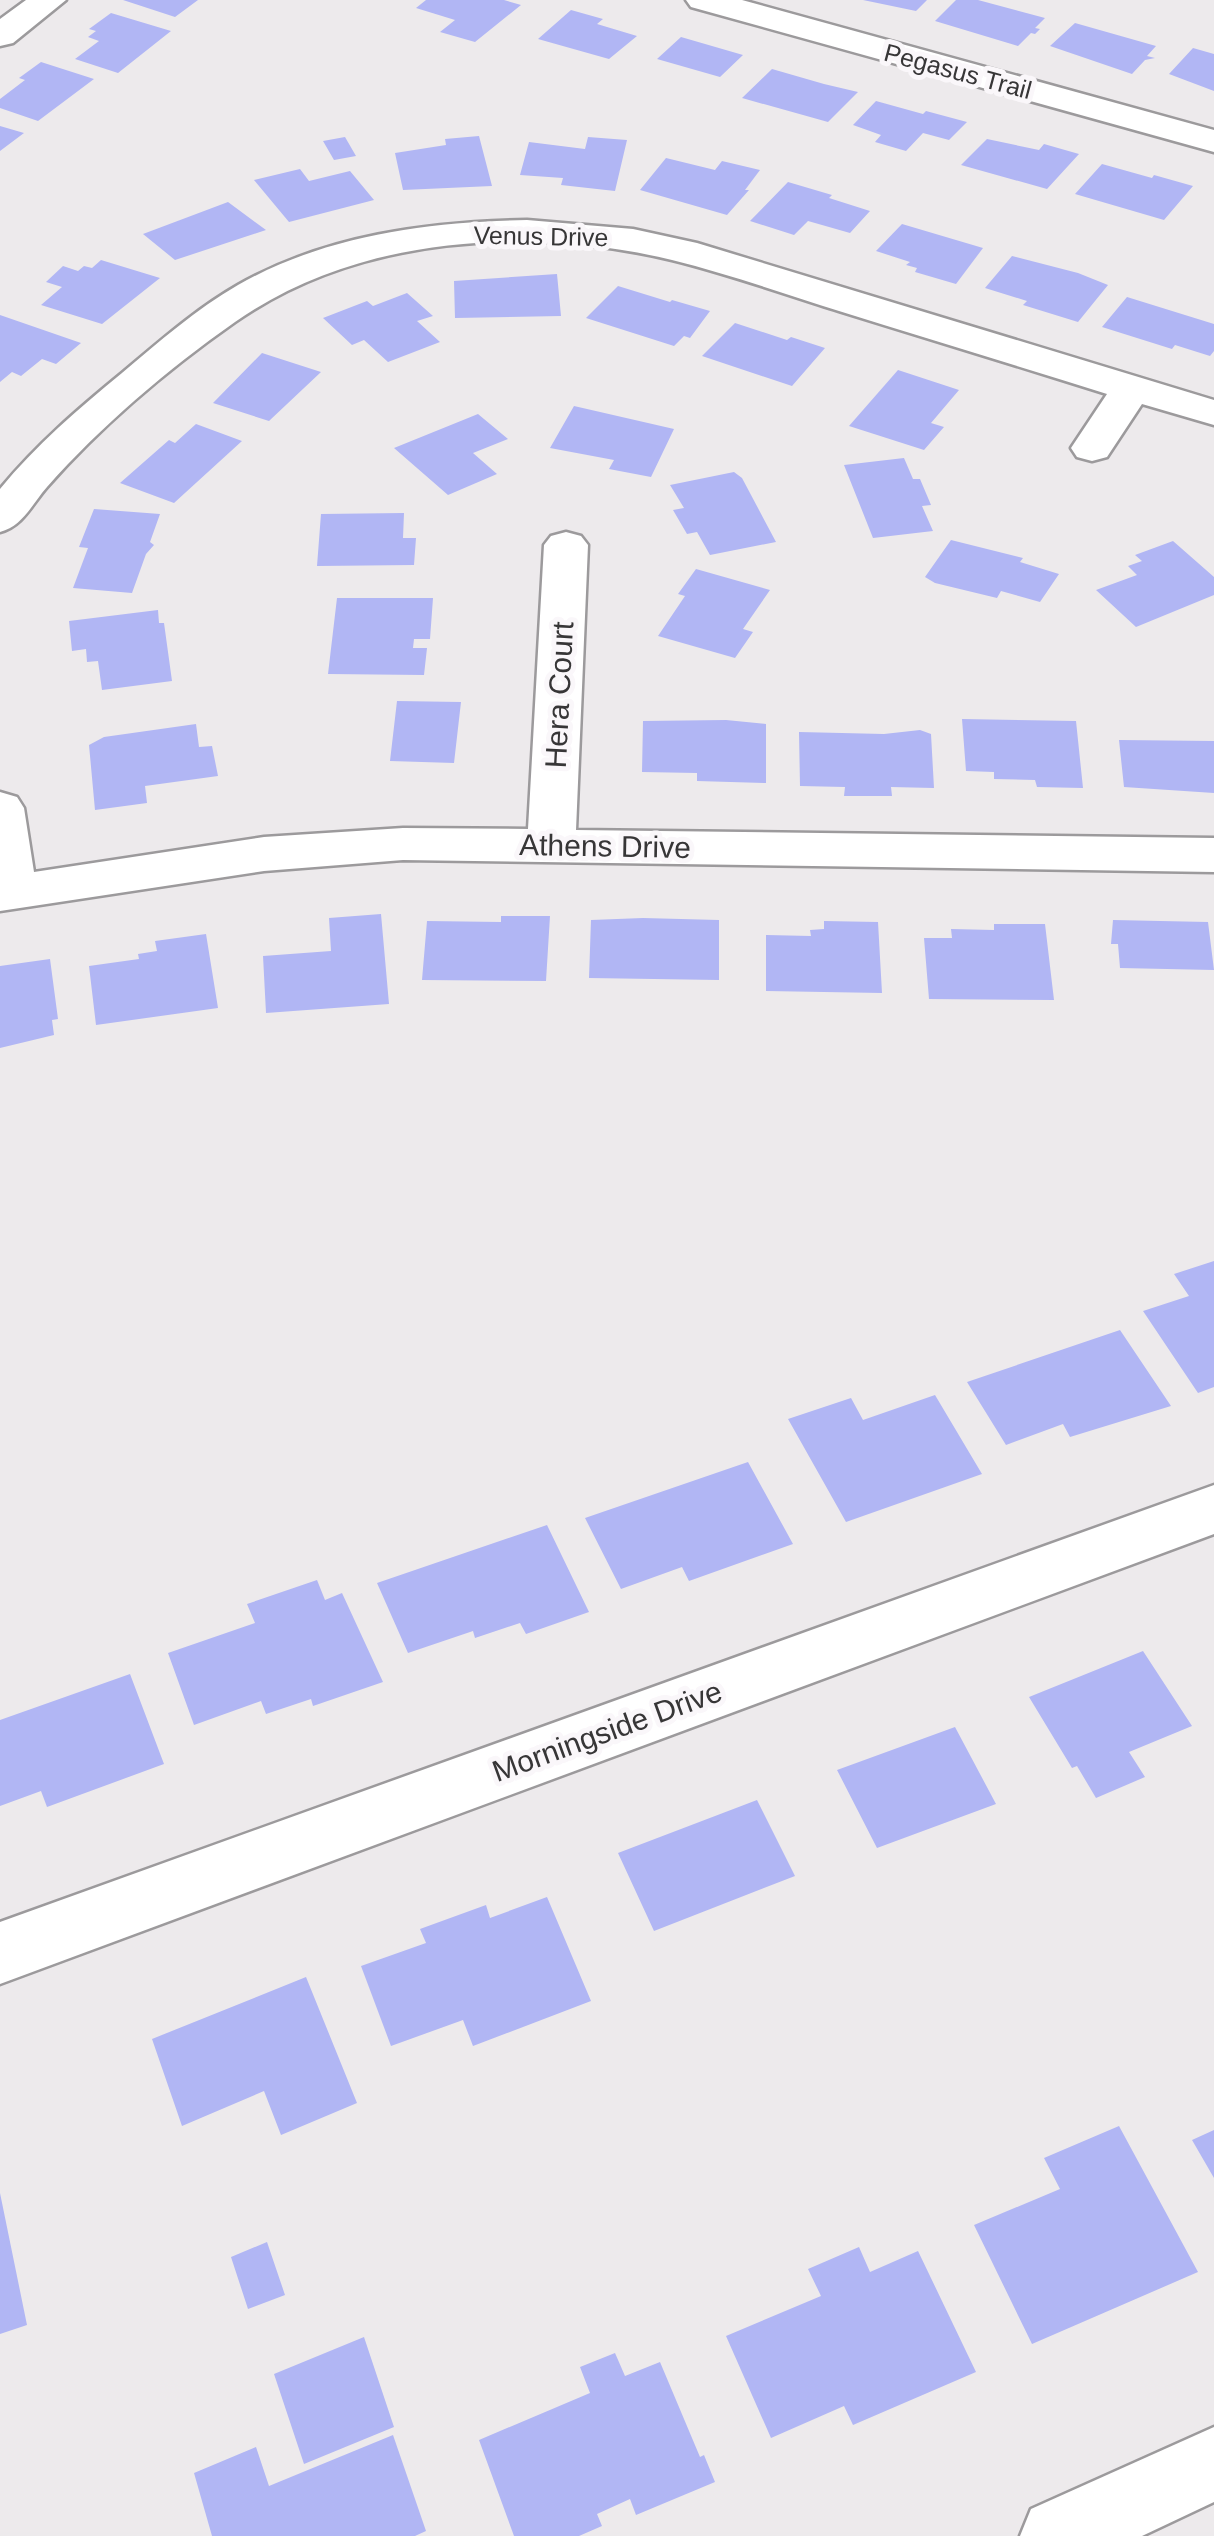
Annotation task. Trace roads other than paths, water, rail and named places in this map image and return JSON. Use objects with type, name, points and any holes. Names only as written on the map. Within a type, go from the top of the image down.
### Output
[{"type":"street","points":[[0,35],[49,0]]},
{"type":"street","name":"Pegasus Trail","points":[[703,0],[1214,141]]},
{"type":"street","name":"Venus Drive","points":[[0,519],[41,466],[100,411],[232,305],[271,283],[324,262],[429,238],[528,231],[629,238],[749,270],[1214,413]]},
{"type":"street","points":[[1092,448],[1131,389]]},
{"type":"street","name":"Hera Court","points":[[551,845],[566,546]]},
{"type":"street","points":[[0,808],[6,894]]},
{"type":"street","name":"Athens Drive","points":[[6,894],[333,846],[551,845],[1214,856]]},
{"type":"street","name":"Morningside Drive","points":[[0,1953],[1214,1510]]},
{"type":"street","points":[[1058,2536],[1214,2464]]}]
